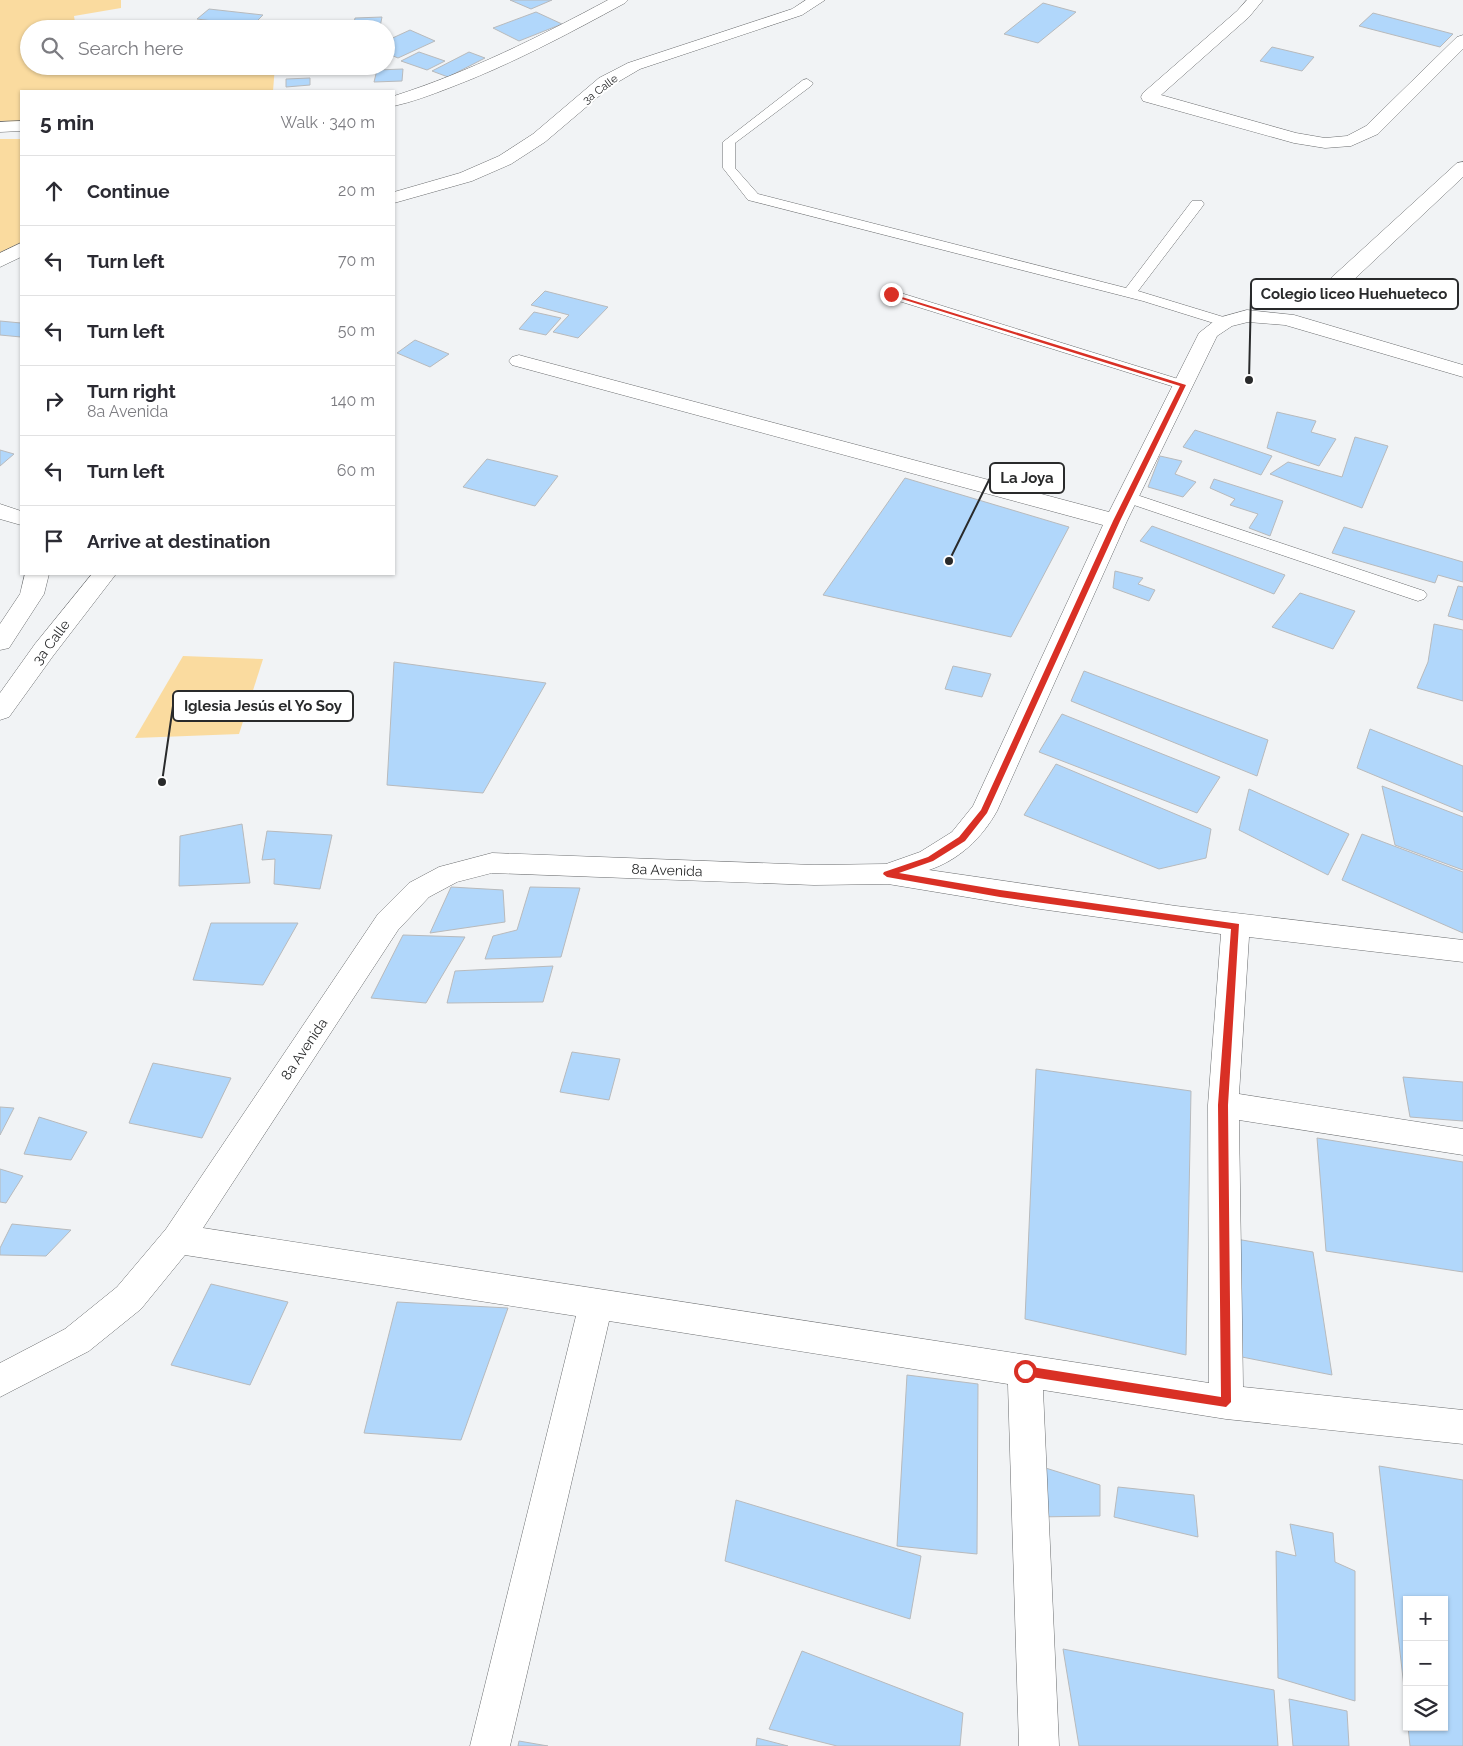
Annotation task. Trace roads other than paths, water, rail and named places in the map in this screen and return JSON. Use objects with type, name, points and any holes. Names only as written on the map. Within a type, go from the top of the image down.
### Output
[{"type":"street","points":[[395,101],[437,88],[540,44],[620,0]]},
{"type":"street","name":"3a Calle","points":[[395,198],[466,177],[505,160],[540,138],[605,82],[634,66],[797,12],[818,0]]},
{"type":"street","points":[[1255,0],[1242,14],[1149,97],[1294,138],[1325,143],[1351,141],[1372,130],[1463,40]]},
{"type":"street","points":[[0,127],[20,126]]},
{"type":"street","points":[[1323,298],[1463,167]]},
{"type":"street","points":[[0,261],[20,250]]},
{"type":"street","points":[[1236,319],[1287,319],[1463,370]]},
{"type":"street","name":"8a Avenida","points":[[0,1381],[78,1340],[129,1298],[178,1239],[388,922],[419,890],[449,874],[492,863],[814,875],[887,874],[930,859],[962,839],[984,811],[1116,521],[1208,333],[1236,319]]},
{"type":"street","points":[[520,361],[1116,521]]},
{"type":"street","points":[[0,510],[20,518]]},
{"type":"street","points":[[0,642],[32,594],[37,575]]},
{"type":"street","name":"3a Calle","points":[[0,711],[44,650],[103,575]]},
{"type":"street","points":[[887,874],[1000,893],[1236,926],[1463,951]]},
{"type":"street","points":[[1226,1402],[1223,1105],[1236,926]]},
{"type":"street","points":[[1223,1105],[1463,1142]]},
{"type":"street","points":[[178,1239],[1226,1402],[1463,1427]]},
{"type":"street","points":[[490,1746],[596,1304]]},
{"type":"street","points":[[1025,1371],[1039,1746]]},
{"type":"lane","points":[[808,83],[729,142],[729,168],[753,196],[1236,319]]},
{"type":"lane","points":[[1129,293],[1197,204]]},
{"type":"lane","points":[[891,294],[1183,385]]},
{"type":"lane","points":[[1128,498],[1418,595]]},
{"type":"place","name":"Colegio liceo Huehueteco","points":[[1249,380]]},
{"type":"place","name":"La Joya","points":[[949,561]]},
{"type":"place","name":"Iglesia Jesús el Yo Soy","points":[[162,782]]}]
